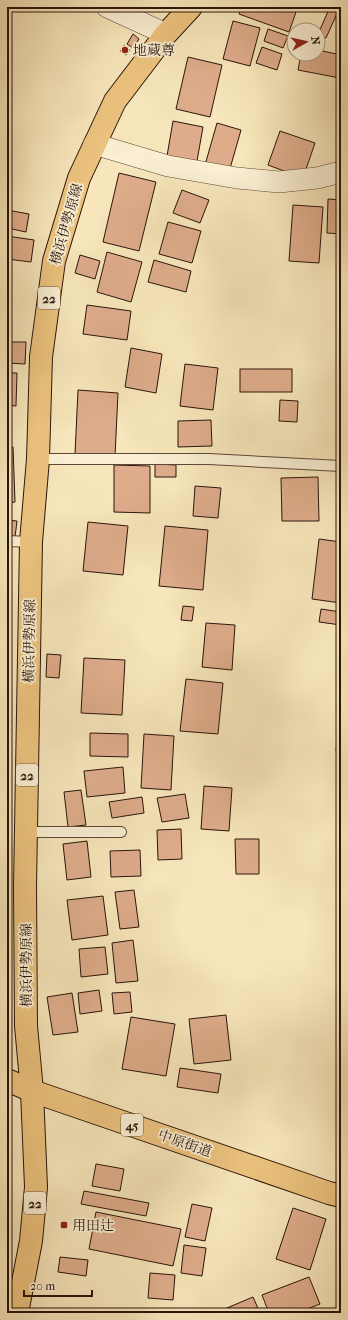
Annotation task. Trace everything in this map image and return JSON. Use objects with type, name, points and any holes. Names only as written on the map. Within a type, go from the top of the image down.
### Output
[{"type":"main road","name":"横浜伊勢原線","points":[[17,1313],[32,1241],[36,1187],[32,1091],[26,1026],[26,832],[31,542],[38,459],[41,357],[54,261],[79,178],[115,101],[166,34],[191,7]]},
{"type":"main road","name":"中原街道","points":[[7,1080],[32,1091],[341,1196]]},
{"type":"street","points":[[107,7],[166,34]]},
{"type":"street","points":[[94,144],[168,166],[237,178],[279,182],[317,178],[341,172]]},
{"type":"lane","points":[[38,459],[209,459],[341,466]]},
{"type":"lane","points":[[7,541],[31,542]]},
{"type":"lane","points":[[26,832],[121,832]]},
{"type":"building","points":[[242,7],[282,7],[296,12],[292,22],[286,22],[286,31],[239,14]]},
{"type":"building","points":[[330,7],[340,7],[326,38],[326,22],[323,22]]},
{"type":"building","points":[[233,21],[260,28],[250,66],[223,59]]},
{"type":"building","points":[[268,29],[286,35],[286,41],[283,48],[264,41]]},
{"type":"building","points":[[133,34],[139,39],[133,48],[127,44]]},
{"type":"building","name":"地蔵尊","points":[[124,45],[130,50],[126,55],[120,51]]},
{"type":"building","points":[[262,47],[282,54],[277,70],[256,63]]},
{"type":"building","points":[[326,52],[341,55],[340,78],[298,70],[300,62],[326,62]]},
{"type":"building","points":[[188,57],[222,65],[210,117],[176,109]]},
{"type":"building","points":[[173,121],[203,127],[197,161],[167,156]]},
{"type":"building","points":[[217,123],[241,130],[229,172],[205,165]]},
{"type":"building","points":[[280,131],[315,143],[303,178],[268,165]]},
{"type":"building","points":[[119,173],[156,182],[139,251],[103,242]]},
{"type":"building","points":[[182,190],[209,200],[200,223],[173,213]]},
{"type":"building","points":[[328,199],[341,200],[341,234],[327,233]]},
{"type":"building","points":[[293,205],[323,207],[319,263],[289,261]]},
{"type":"building","points":[[7,210],[29,214],[26,232],[7,228]]},
{"type":"building","points":[[168,222],[201,231],[192,263],[159,254]]},
{"type":"building","points":[[7,236],[34,240],[31,262],[7,259]]},
{"type":"building","points":[[107,252],[142,262],[131,302],[97,292]]},
{"type":"building","points":[[80,255],[100,261],[95,279],[75,273]]},
{"type":"building","points":[[154,260],[191,271],[186,292],[148,282]]},
{"type":"building","points":[[87,305],[131,311],[127,340],[83,334]]},
{"type":"building","points":[[7,342],[26,342],[25,364],[7,363]]},
{"type":"building","points":[[131,348],[162,354],[156,393],[125,387]]},
{"type":"building","points":[[185,364],[218,368],[213,410],[180,406]]},
{"type":"building","points":[[240,369],[292,369],[292,392],[240,392]]},
{"type":"building","points":[[7,373],[17,373],[16,406],[7,405]]},
{"type":"building","points":[[78,390],[118,393],[115,456],[75,454]]},
{"type":"building","points":[[280,400],[298,401],[297,422],[279,421]]},
{"type":"building","points":[[211,420],[212,446],[178,447],[178,421]]},
{"type":"building","points":[[7,447],[13,447],[15,502],[7,503]]},
{"type":"building","points":[[155,464],[176,465],[176,477],[155,477]]},
{"type":"building","points":[[114,465],[150,466],[150,513],[114,512]]},
{"type":"building","points":[[318,477],[319,521],[282,521],[281,478]]},
{"type":"building","points":[[195,486],[221,488],[218,518],[193,516]]},
{"type":"building","points":[[7,520],[17,521],[15,537],[7,536]]},
{"type":"building","points":[[88,522],[128,526],[123,575],[83,571]]},
{"type":"building","points":[[165,526],[208,530],[203,590],[159,586]]},
{"type":"building","points":[[319,539],[341,542],[341,603],[312,599]]},
{"type":"building","points":[[183,606],[194,607],[192,621],[181,620]]},
{"type":"building","points":[[321,609],[341,612],[341,625],[319,622]]},
{"type":"building","points":[[206,623],[235,625],[232,670],[202,667]]},
{"type":"building","points":[[47,654],[61,655],[59,678],[46,677]]},
{"type":"building","points":[[84,658],[125,660],[122,715],[81,713]]},
{"type":"building","points":[[186,679],[223,683],[218,734],[180,731]]},
{"type":"building","points":[[338,731],[341,731],[341,751],[336,751]]},
{"type":"building","points":[[90,733],[128,734],[128,757],[90,756]]},
{"type":"building","points":[[144,734],[174,736],[171,790],[141,788]]},
{"type":"building","points":[[123,767],[125,793],[87,797],[84,771]]},
{"type":"building","points":[[204,786],[232,788],[229,831],[201,829]]},
{"type":"building","points":[[81,790],[86,825],[68,827],[64,792]]},
{"type":"building","points":[[185,794],[189,818],[162,822],[157,798]]},
{"type":"building","points":[[142,797],[144,813],[112,818],[109,802]]},
{"type":"building","points":[[7,816],[11,851],[7,851]]},
{"type":"building","points":[[181,829],[182,859],[158,860],[157,830]]},
{"type":"building","points":[[235,839],[259,839],[259,874],[236,874]]},
{"type":"building","points":[[87,841],[91,877],[67,880],[63,844]]},
{"type":"building","points":[[140,850],[141,876],[111,877],[110,851]]},
{"type":"building","points":[[134,890],[139,927],[120,929],[115,892]]},
{"type":"building","points":[[103,896],[108,935],[72,940],[67,900]]},
{"type":"building","points":[[133,940],[138,981],[116,983],[112,943]]},
{"type":"building","points":[[105,947],[108,974],[81,977],[79,949]]},
{"type":"building","points":[[99,990],[102,1011],[80,1014],[78,993]]},
{"type":"building","points":[[130,992],[132,1012],[114,1014],[112,993]]},
{"type":"building","points":[[72,993],[78,1032],[53,1035],[47,997]]},
{"type":"building","points":[[226,1015],[231,1060],[194,1064],[189,1019]]},
{"type":"building","points":[[131,1017],[175,1024],[166,1076],[122,1069]]},
{"type":"building","points":[[180,1068],[221,1074],[218,1093],[177,1087]]},
{"type":"building","points":[[96,1164],[124,1169],[120,1191],[92,1186]]},
{"type":"building","points":[[84,1191],[149,1203],[146,1216],[81,1204]]},
{"type":"building","points":[[192,1204],[212,1208],[205,1241],[185,1237]]},
{"type":"building","points":[[293,1208],[326,1219],[310,1270],[276,1259]]},
{"type":"building","points":[[96,1212],[181,1229],[173,1266],[89,1249]]},
{"type":"building","points":[[184,1245],[206,1248],[202,1276],[181,1273]]},
{"type":"building","points":[[60,1257],[88,1260],[86,1276],[58,1272]]},
{"type":"building","points":[[150,1273],[175,1275],[173,1300],[148,1298]]},
{"type":"building","points":[[309,1277],[320,1304],[297,1313],[269,1313],[262,1295]]},
{"type":"building","points":[[253,1297],[260,1313],[215,1313]]},
{"type":"place","name":"地蔵尊","points":[[125,50]]},
{"type":"place","name":"用田辻","points":[[64,1225]]}]
